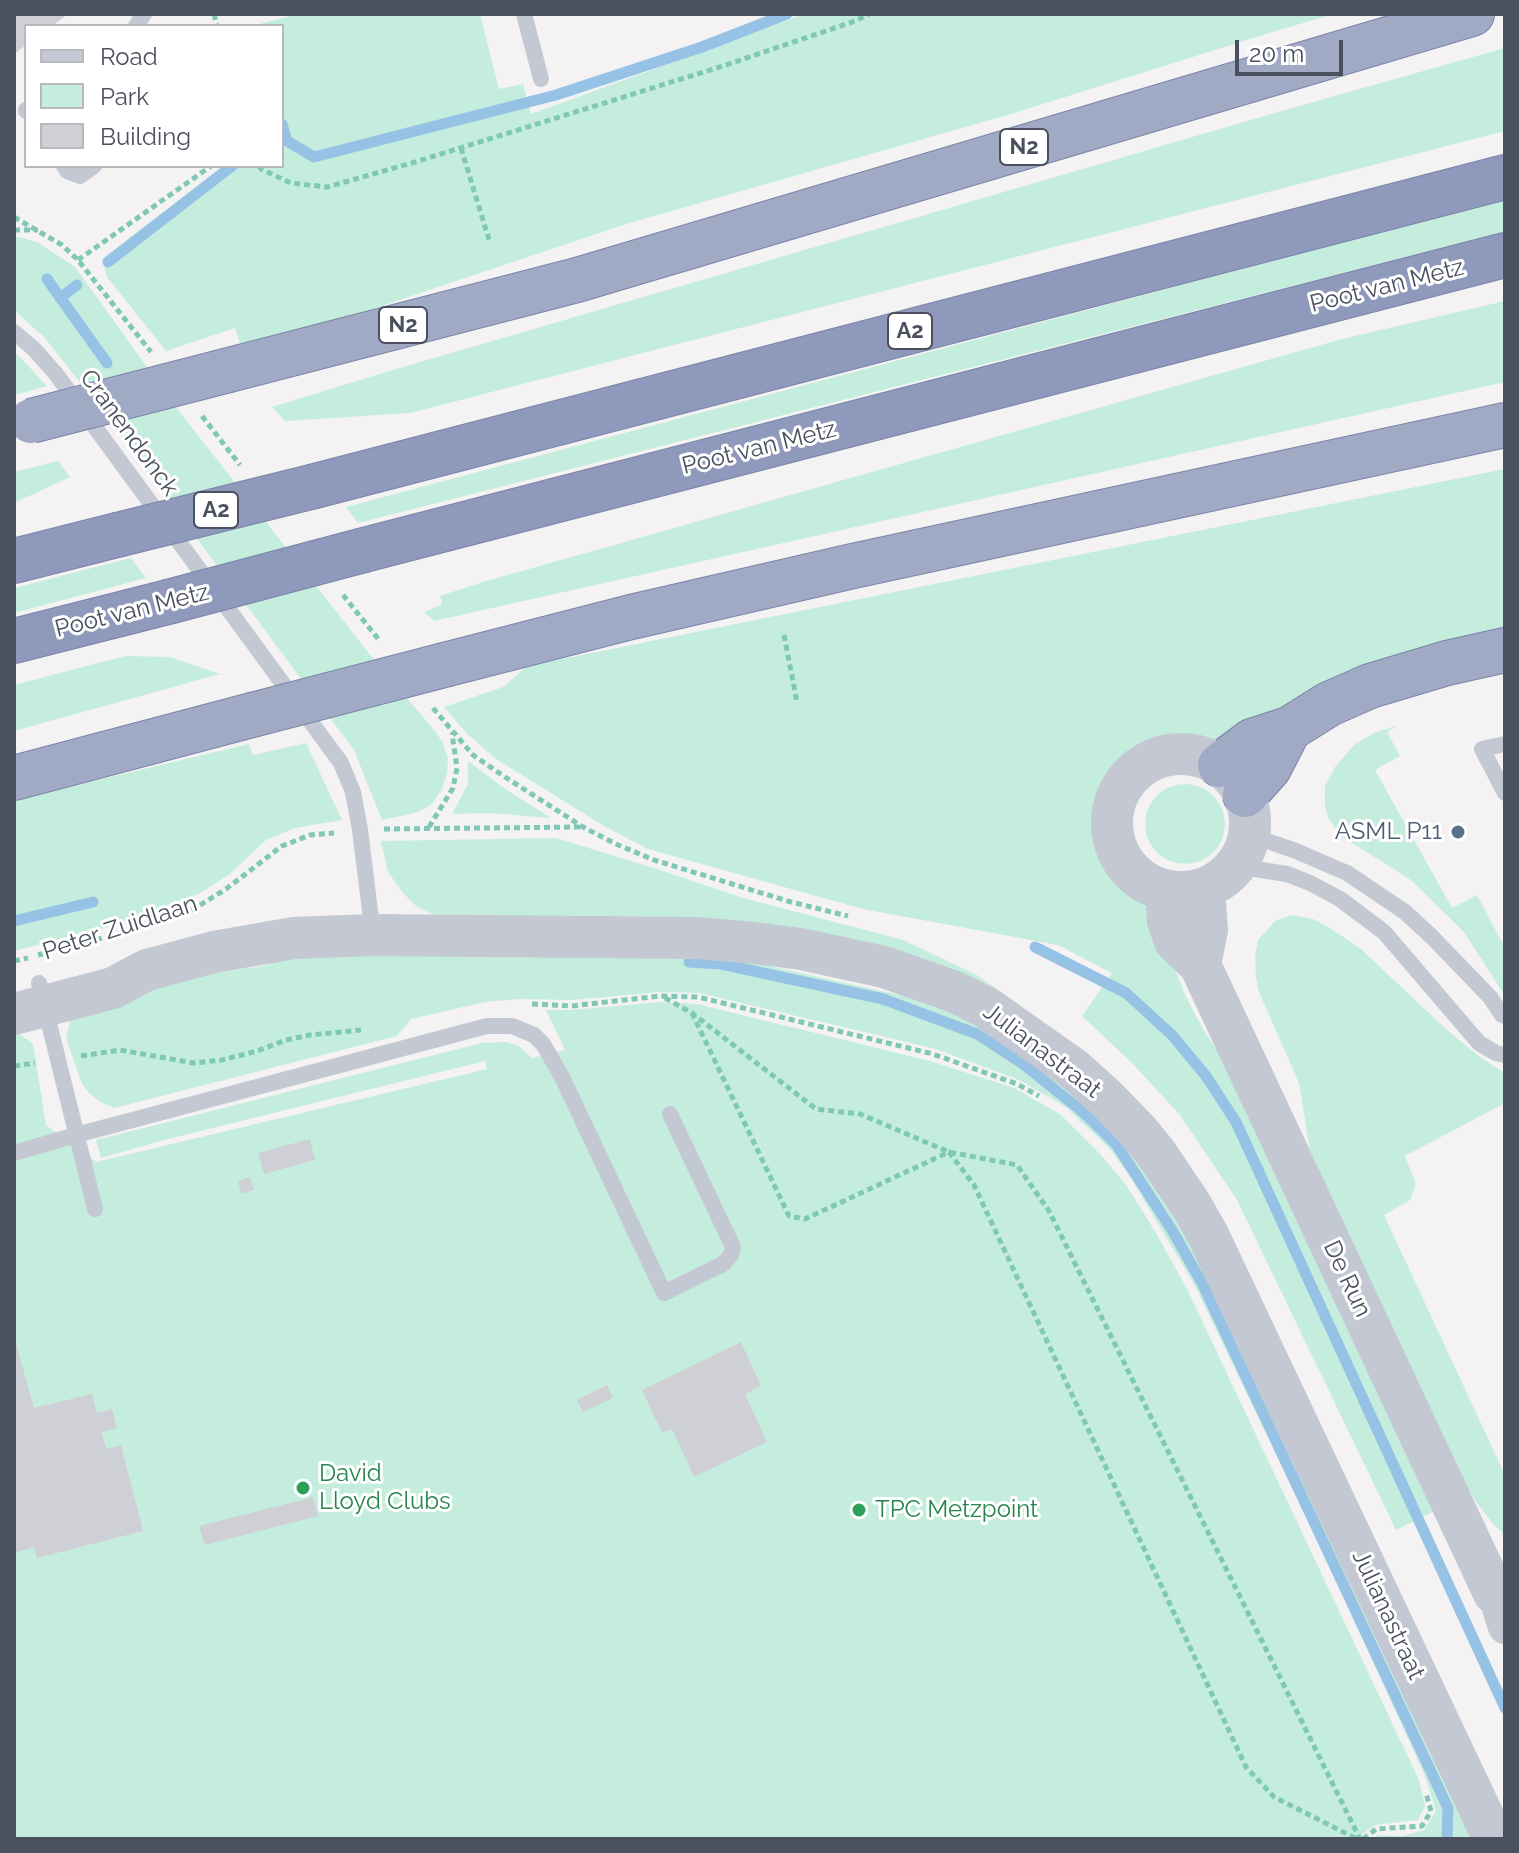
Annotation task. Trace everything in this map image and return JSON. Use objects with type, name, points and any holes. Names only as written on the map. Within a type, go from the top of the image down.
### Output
[{"type":"highway","name":"N2","points":[[23,424],[577,280],[1472,14]]},
{"type":"highway","name":"A2","points":[[14,561],[315,486],[1505,177]]},
{"type":"highway","name":"Poot van Metz","points":[[14,641],[1505,255]]},
{"type":"highway","points":[[14,778],[631,617],[1499,428]]},
{"type":"highway","points":[[1220,840],[1252,741],[1289,729],[1329,704],[1370,686],[1505,650]]},
{"type":"street","name":"De Run","points":[[1220,840],[1168,921],[1175,941],[1200,965],[1501,1602]]},
{"type":"street","name":"Peter Zuidlaan","points":[[29,990],[108,965],[147,970],[214,952],[294,938],[373,935]]},
{"type":"street","name":"Julianastraat","points":[[373,935],[697,938],[801,949],[884,967],[955,992],[987,1008],[1075,1070],[1106,1098],[1156,1153],[1208,1235],[1494,1839]]},
{"type":"lane","points":[[524,14],[541,79]]},
{"type":"lane","points":[[65,168],[80,176],[91,168]]},
{"type":"lane","name":"Cranendonck","points":[[14,332],[56,374],[341,763],[353,792],[360,830]]},
{"type":"lane","points":[[1505,744],[1482,749],[1505,793]]},
{"type":"lane","points":[[360,830],[373,935]]},
{"type":"lane","points":[[1220,840],[1296,851],[1347,873],[1405,912],[1505,1016]]},
{"type":"lane","points":[[1220,840],[1340,899],[1384,932],[1479,1043],[1505,1055]]},
{"type":"lane","points":[[29,990],[58,1059],[95,1209]]},
{"type":"lane","points":[[14,1153],[487,1026],[512,1026],[534,1035],[543,1044],[562,1077],[664,1293],[723,1264],[733,1247],[670,1114]]},
{"type":"path","points":[[260,168],[291,183],[327,187],[723,66],[869,14]]},
{"type":"path","points":[[461,148],[490,243]]},
{"type":"path","points":[[78,260],[208,168]]},
{"type":"path","points":[[14,217],[39,230],[14,230]]},
{"type":"path","points":[[784,635],[797,702]]},
{"type":"path","points":[[428,827],[453,788],[457,768],[452,733],[473,755],[583,827],[654,860],[791,902],[849,916]]},
{"type":"path","points":[[428,827],[583,827]]},
{"type":"path","name":"Peter Zuidlaan","points":[[29,990],[125,932],[192,910],[226,889],[282,846],[310,835],[428,827]]},
{"type":"path","points":[[518,1004],[571,1006],[660,996],[698,997],[933,1054],[1017,1084],[1051,1104]]},
{"type":"path","points":[[660,996],[692,1013],[816,1109],[860,1114],[949,1152],[1017,1165],[1049,1211],[1360,1839]]},
{"type":"path","points":[[692,1013],[789,1216],[805,1219],[949,1152]]},
{"type":"path","points":[[58,1059],[120,1050],[194,1063],[222,1060],[310,1035],[375,1029]]},
{"type":"path","points":[[949,1152],[974,1185],[1246,1767],[1274,1797],[1360,1839]]},
{"type":"path","points":[[1360,1839],[1376,1829],[1422,1826],[1431,1811],[1425,1790]]},
{"type":"green space","points":[[298,14],[480,14],[499,89],[523,84],[531,114],[805,14],[1334,14],[1011,114],[626,224],[367,311],[240,344],[235,328],[166,351],[107,277],[102,259],[220,168],[284,168],[284,24],[260,24]]},
{"type":"green space","points":[[1505,48],[1505,131],[410,413],[285,421],[272,407],[1285,110]]},
{"type":"green space","points":[[1505,199],[1505,232],[358,523],[346,507]]},
{"type":"green space","points":[[14,236],[37,242],[75,267],[178,410],[375,661],[435,731],[448,758],[442,789],[431,805],[415,813],[382,820],[354,750],[90,395],[45,338],[14,310]]},
{"type":"green space","points":[[1505,301],[1505,382],[434,621],[424,612],[442,604],[440,596],[483,582],[1342,339]]},
{"type":"green space","points":[[14,351],[47,386],[14,395]]},
{"type":"green space","points":[[58,461],[70,477],[14,503],[14,472]]},
{"type":"green space","points":[[1505,469],[1505,632],[1327,682],[1225,742],[1183,739],[1151,747],[1124,765],[1112,780],[1100,810],[1099,830],[1106,862],[1121,884],[1147,908],[1186,997],[1233,1075],[1433,1512],[1396,1530],[1237,1200],[1180,1115],[1132,1063],[1082,1016],[1112,973],[1058,945],[863,909],[648,849],[604,826],[496,759],[467,734],[444,707],[503,687],[527,666]]},
{"type":"green space","points":[[131,558],[146,578],[14,613],[14,588]]},
{"type":"green space","points":[[125,656],[170,657],[220,674],[14,731],[14,685]]},
{"type":"green space","points":[[1397,726],[1387,732],[1400,756],[1375,770],[1452,908],[1477,895],[1505,948],[1505,996],[1464,932],[1411,880],[1341,836],[1329,819],[1325,807],[1325,786],[1335,767],[1355,744],[1376,732]]},
{"type":"green space","points":[[306,743],[342,820],[295,828],[266,840],[230,874],[202,892],[160,910],[109,927],[14,951],[14,800],[249,744],[253,755]]},
{"type":"green space","points":[[468,761],[551,818],[489,813],[452,814],[468,784]]},
{"type":"green space","points":[[1185,784],[1200,787],[1213,796],[1222,809],[1225,824],[1222,839],[1213,852],[1200,861],[1185,864],[1170,861],[1157,852],[1148,839],[1145,824],[1148,809],[1157,796],[1170,787]]},
{"type":"green space","points":[[556,838],[740,897],[903,940],[977,975],[1033,1015],[969,982],[437,916],[417,907],[403,893],[388,872],[381,841]]},
{"type":"green space","points":[[1292,915],[1313,919],[1361,949],[1447,1030],[1505,1073],[1505,1103],[1405,1156],[1416,1184],[1410,1200],[1384,1215],[1505,1475],[1505,1535],[1476,1502],[1442,1445],[1310,1150],[1299,1083],[1259,992],[1256,977],[1258,940],[1275,921]]},
{"type":"green space","points":[[328,954],[724,956],[927,1001],[979,1025],[1069,1084],[1161,1189],[1205,1266],[1478,1839],[1374,1839],[1378,1835],[1402,1836],[1424,1830],[1436,1811],[1425,1776],[1319,1544],[1195,1286],[1111,1150],[1066,1107],[1019,1080],[936,1049],[699,993],[660,992],[572,1000],[485,1002],[411,1019],[397,1036],[114,1108],[90,1094],[82,1084],[66,1038],[73,1008],[202,975]]},
{"type":"green space","points":[[661,1002],[697,1004],[930,1061],[1014,1088],[1060,1114],[1102,1156],[1126,1185],[1187,1289],[1419,1780],[1425,1806],[1418,1820],[1375,1825],[1358,1839],[14,1839],[14,1030],[33,1044],[46,1125],[96,1162],[487,1069],[485,1061],[101,1158],[96,1140],[482,1043],[506,1042],[519,1046],[532,1058],[565,1050],[546,1010]]},
{"type":"building","points":[[14,14],[68,14],[55,24],[24,24],[24,46],[14,54]]},
{"type":"building","points":[[310,1139],[315,1160],[264,1174],[258,1153]]},
{"type":"building","points":[[250,1177],[254,1190],[241,1194],[238,1181]]},
{"type":"building","points":[[14,1336],[34,1408],[92,1394],[97,1413],[112,1409],[117,1428],[102,1432],[106,1449],[121,1445],[143,1531],[37,1558],[34,1547],[14,1553]]},
{"type":"building","points":[[741,1342],[761,1386],[745,1394],[767,1442],[694,1477],[672,1429],[662,1433],[642,1390]]},
{"type":"building","points":[[607,1385],[613,1398],[583,1412],[577,1400]]},
{"type":"building","points":[[313,1497],[318,1516],[205,1545],[199,1526]]},
{"type":"waterway","points":[[284,131],[287,141],[314,157],[556,95],[702,47],[787,14]]},
{"type":"waterway","points":[[108,262],[229,168]]},
{"type":"waterway","points":[[47,279],[107,363]]},
{"type":"waterway","points":[[60,298],[77,285]]},
{"type":"waterway","points":[[14,921],[93,902]]},
{"type":"waterway","points":[[1035,947],[1126,993],[1172,1035],[1206,1076],[1236,1122],[1505,1708]]},
{"type":"waterway","points":[[689,962],[721,964],[883,999],[977,1034],[1023,1064],[1083,1112],[1116,1144],[1202,1283],[1448,1808],[1447,1839]]},
{"type":"place","name":"ASML P11","points":[[1458,832]]},
{"type":"place","name":"David Lloyd Clubs","points":[[303,1488]]},
{"type":"place","name":"TPC Metzpoint","points":[[859,1510]]}]
